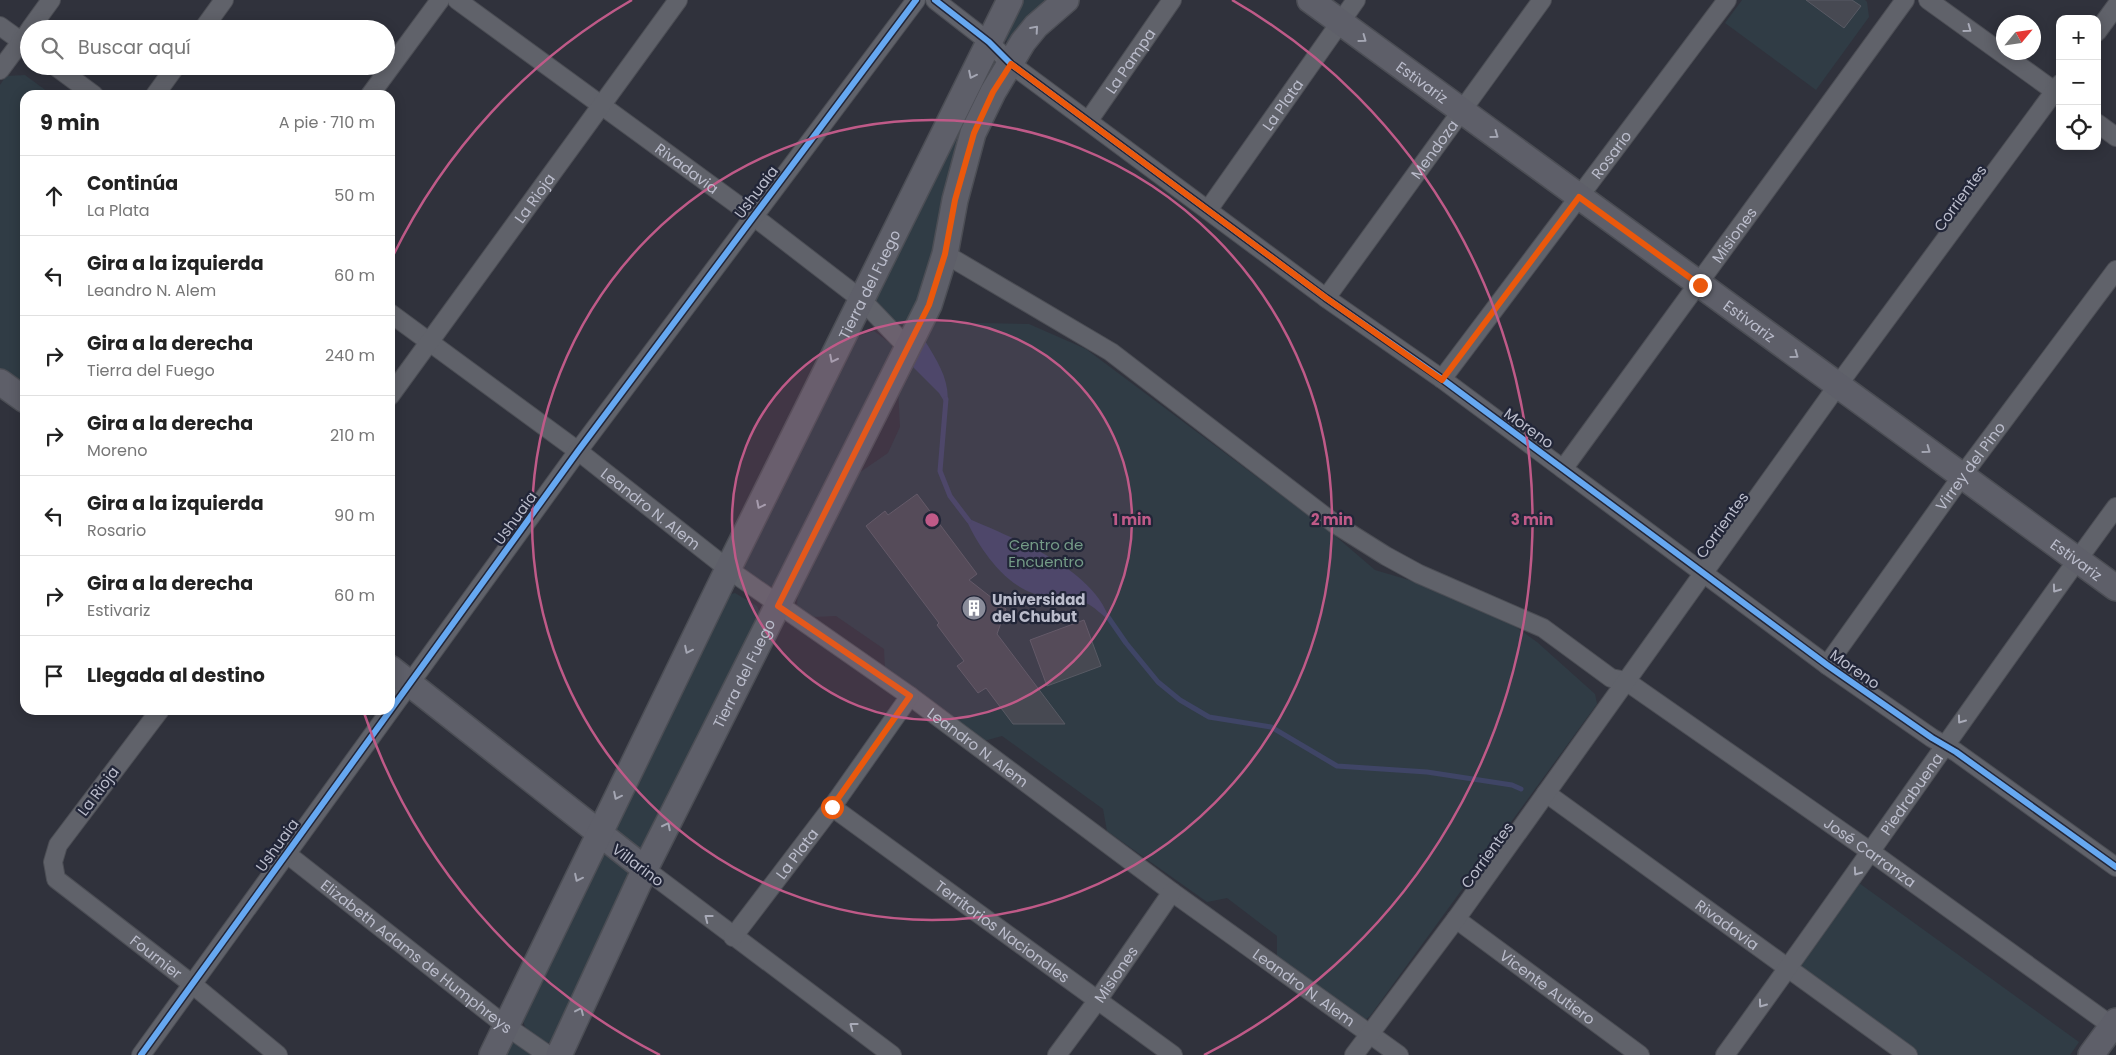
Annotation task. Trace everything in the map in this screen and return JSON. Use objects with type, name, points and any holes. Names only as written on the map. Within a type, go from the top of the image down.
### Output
[{"type":"street","points":[[38,20],[51,0]]},
{"type":"street","points":[[210,20],[224,0]]},
{"type":"street","points":[[395,61],[440,0]]},
{"type":"street","name":"Rivadavia","points":[[457,0],[753,216],[862,300],[908,347]]},
{"type":"street","name":"La Rioja","points":[[395,389],[678,0]]},
{"type":"street","name":"Ushuaia","points":[[395,705],[578,452],[916,0]]},
{"type":"street","name":"Moreno","points":[[935,0],[989,42],[1011,64],[1089,120],[1326,298],[1442,380],[1827,664],[1956,752],[2116,867]]},
{"type":"street","name":"Tierra del Fuego","points":[[492,1055],[728,569],[1010,0]]},
{"type":"street","name":"Tierra del Fuego","points":[[559,1055],[645,869],[929,305],[945,254],[955,200],[974,133],[993,92],[1036,26],[1066,0]]},
{"type":"street","name":"La Pampa","points":[[1089,120],[1172,0]]},
{"type":"street","name":"Estivariz","points":[[1310,0],[1346,8],[1468,105],[2082,553],[2116,588]]},
{"type":"street","name":"Mendoza","points":[[1326,298],[1468,105],[1542,0]]},
{"type":"street","name":"Rosario","points":[[1442,380],[1727,0]]},
{"type":"street","name":"Misiones","points":[[1563,469],[1705,278],[1905,0]]},
{"type":"street","points":[[1928,0],[2056,89]]},
{"type":"street","points":[[2101,27],[2116,6]]},
{"type":"street","name":"La Plata","points":[[1208,210],[1346,8]]},
{"type":"street","points":[[0,26],[20,34]]},
{"type":"street","points":[[0,70],[20,46]]},
{"type":"street","points":[[67,75],[87,90]]},
{"type":"street","points":[[159,90],[169,75]]},
{"type":"street","points":[[374,90],[385,75]]},
{"type":"street","name":"Corrientes","points":[[1354,1055],[1456,919],[1843,378],[2056,93]]},
{"type":"street","points":[[2101,126],[2116,136]]},
{"type":"street","name":"José Carranza","points":[[945,254],[1111,352],[1335,524],[1377,551],[1419,574],[1543,628],[1611,678],[1626,681],[2114,1024]]},
{"type":"street","name":"Virrey del Pino","points":[[1827,664],[1967,469],[2116,270]]},
{"type":"street","name":"Leandro N. Alem","points":[[395,317],[578,452],[778,606],[910,696],[1172,892],[1399,1055]]},
{"type":"street","points":[[0,382],[20,396]]},
{"type":"street","name":"Piedrabuena","points":[[1725,1055],[1871,852],[1944,745],[2116,507]]},
{"type":"street","name":"Estivariz","points":[[2082,553],[2116,567]]},
{"type":"street","name":"Villarino","points":[[395,672],[599,835],[892,1055]]},
{"type":"street","name":"La Plata","points":[[733,937],[832,807],[910,696]]},
{"type":"street","name":"La Rioja","points":[[56,880],[54,862],[58,845],[156,715]]},
{"type":"street","name":"Ushuaia","points":[[141,1055],[388,715]]},
{"type":"street","name":"Rivadavia","points":[[1546,793],[1908,1055]]},
{"type":"street","name":"Territorios Nacionales","points":[[832,807],[1173,1055]]},
{"type":"street","name":"Elizabeth Adams de Humphreys","points":[[287,854],[506,1026],[548,1055]]},
{"type":"street","name":"Fournier","points":[[56,880],[192,984],[278,1055]]},
{"type":"street","name":"Misiones","points":[[1057,1055],[1172,892]]},
{"type":"street","name":"Vicente Autiero","points":[[1456,919],[1640,1055]]},
{"type":"street","points":[[2091,1055],[2114,1024]]},
{"type":"green space","points":[[1021,0],[1053,0],[1012,44],[1003,38]]},
{"type":"green space","points":[[1742,0],[1865,0],[1869,17],[1816,90],[1725,23]]},
{"type":"green space","points":[[984,73],[990,77],[930,278],[906,326],[897,324],[874,302],[874,296]]},
{"type":"green space","points":[[25,75],[45,90],[20,90],[20,388],[0,373],[0,85],[6,76]]},
{"type":"green space","name":"Centro de Encuentro","points":[[931,322],[1029,324],[1086,349],[1333,534],[1375,570],[1419,583],[1505,619],[1537,642],[1595,694],[1597,704],[1370,1016],[1365,1020],[1277,958],[1277,936],[1227,898],[1207,902],[1107,831],[1103,809],[1002,736],[984,741],[885,669],[884,649],[836,616],[812,617],[797,606],[798,587],[853,477],[888,453],[900,427],[898,388]]},
{"type":"green space","points":[[874,331],[891,344],[894,352],[776,586],[761,583],[749,574],[743,566],[852,344],[858,336]]},
{"type":"green space","points":[[735,593],[757,606],[760,613],[649,846],[637,850],[611,835],[728,595]]},
{"type":"green space","points":[[607,855],[624,866],[629,877],[552,1042],[545,1043],[529,1032],[523,1021],[596,864],[601,857]]},
{"type":"green space","points":[[1859,883],[2079,1042],[2070,1055],[1918,1055],[1798,969]]},
{"type":"green space","points":[[514,1042],[534,1055],[504,1055],[509,1045]]},
{"type":"water","points":[[925,341],[939,364],[945,380],[948,397],[947,406],[939,393],[913,367]]},
{"type":"water","points":[[965,517],[1038,550],[1072,572],[1099,599],[1112,623],[1084,602],[1039,595],[1015,584],[1004,575],[985,553]]},
{"type":"building","points":[[1806,0],[1852,0],[1861,6],[1844,28]]},
{"type":"building","name":"Universidad del Chubut","points":[[917,494],[977,574],[969,580],[1006,609],[997,634],[1065,724],[1013,724],[986,688],[978,693],[957,666],[964,661],[937,625],[939,623],[866,526],[885,511],[888,515]]},
{"type":"building","points":[[1084,620],[1101,666],[1047,686],[1030,640]]},
{"type":"waterway","points":[[946,399],[940,471],[950,496],[969,521]]},
{"type":"waterway","points":[[1108,617],[1126,643],[1158,682],[1180,700],[1209,717],[1271,727],[1337,766],[1427,772],[1512,785],[1521,789]]},
{"type":"cycle path","points":[[395,704],[578,451],[916,0]]},
{"type":"cycle path","points":[[935,0],[989,42],[1011,64],[1326,298],[1442,379],[1827,665],[1932,738],[1956,752],[2116,867]]},
{"type":"cycle path","points":[[141,1055],[387,715]]},
{"type":"place","name":"Universidad del Chubut","points":[[974,608]]},
{"type":"route","points":[[832,807],[910,696],[778,606],[929,305],[945,254],[964,162],[974,133],[993,92],[1011,64],[1089,120],[1326,298],[1442,380],[1579,197],[1700,285]]}]
